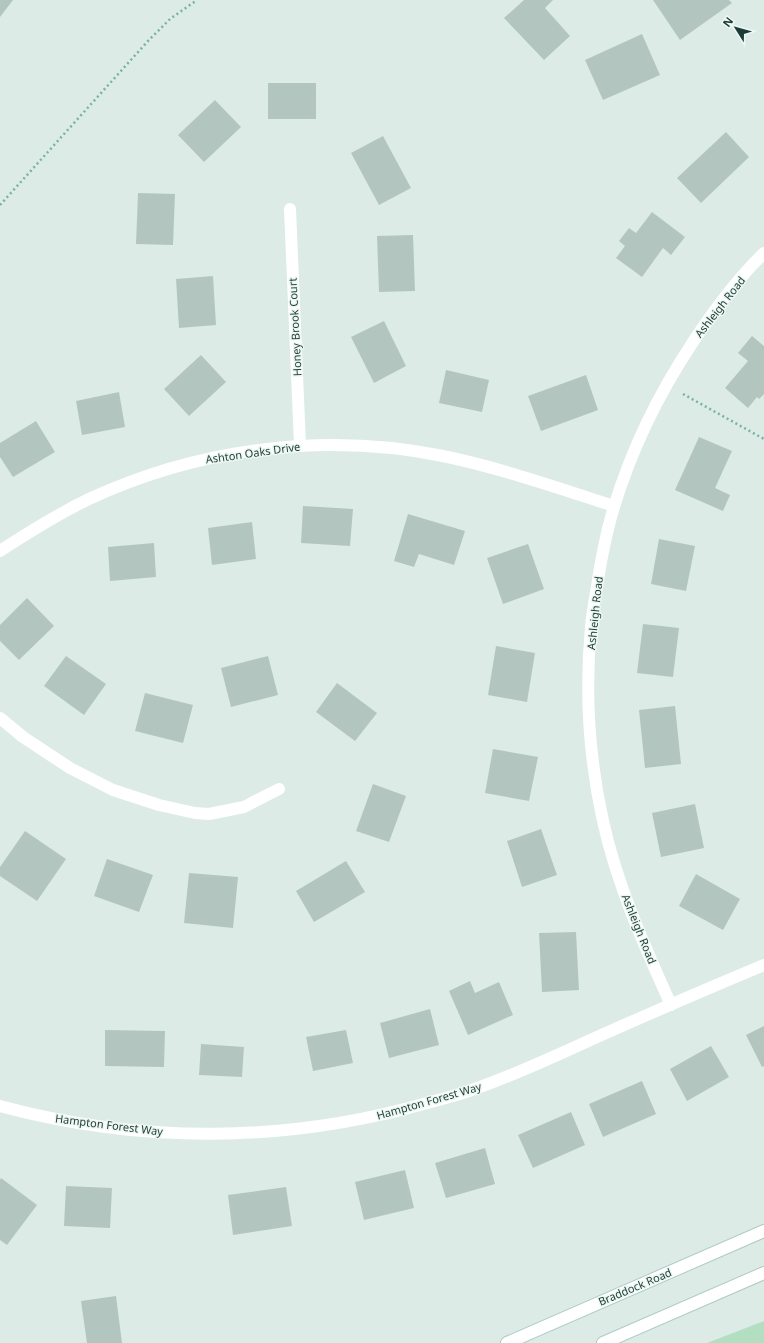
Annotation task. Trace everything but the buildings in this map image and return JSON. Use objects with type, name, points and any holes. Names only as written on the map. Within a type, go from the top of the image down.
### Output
[{"type":"street","name":"Honey Brook Court","points":[[290,209],[300,445]]},
{"type":"street","name":"Ashleigh Road","points":[[671,1004],[642,942],[619,880],[603,822],[592,758],[588,694],[591,627],[600,564],[614,506],[635,449],[653,409],[672,374],[713,312],[764,253]]},
{"type":"street","name":"Ashton Oaks Drive","points":[[0,551],[39,525],[89,499],[138,479],[196,461],[254,450],[300,445],[358,445],[399,449],[443,456],[489,467],[614,506]]},
{"type":"street","points":[[0,718],[23,737],[70,768],[113,790],[159,805],[195,813],[209,814],[244,807],[279,789]]},
{"type":"street","name":"Hampton Forest Way","points":[[0,1106],[28,1114],[80,1124],[166,1133],[219,1134],[306,1128],[388,1114],[468,1092],[518,1072],[671,1004],[764,965]]},
{"type":"street","name":"Braddock Road","points":[[507,1343],[764,1231]]},
{"type":"street","points":[[603,1343],[764,1273]]},
{"type":"path","points":[[0,204],[148,41],[170,19],[197,0]]},
{"type":"path","points":[[683,394],[764,439]]},
{"type":"green space","points":[[764,1321],[764,1343],[707,1343]]}]
